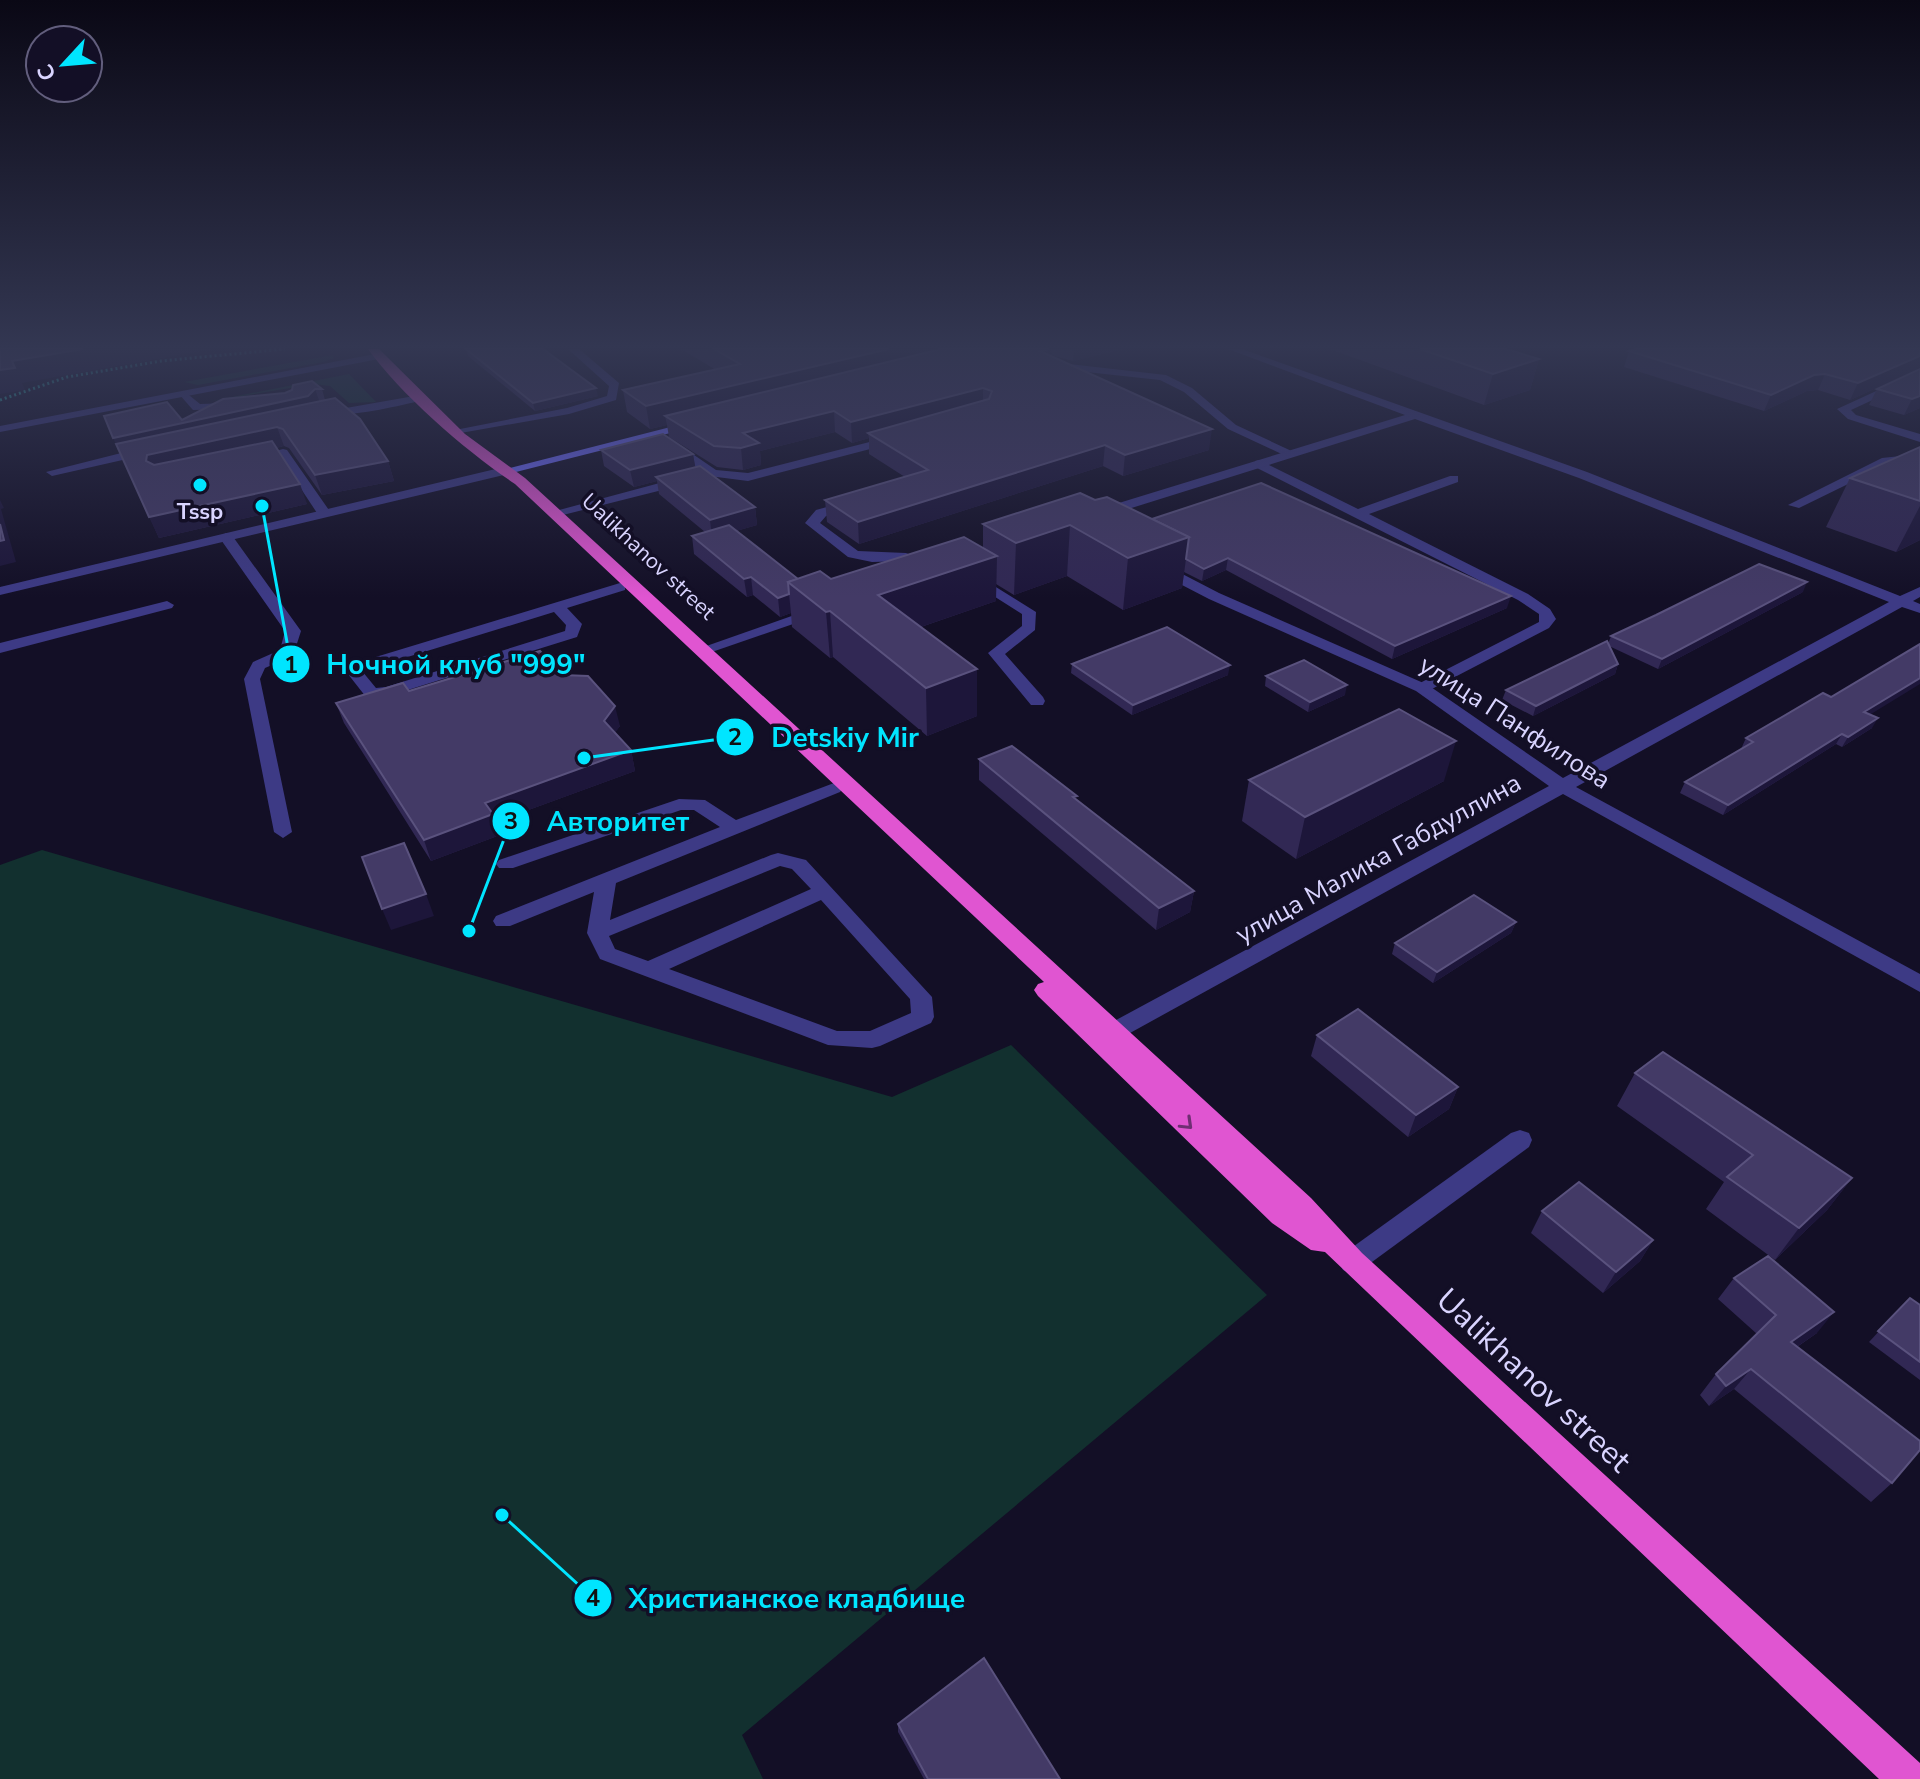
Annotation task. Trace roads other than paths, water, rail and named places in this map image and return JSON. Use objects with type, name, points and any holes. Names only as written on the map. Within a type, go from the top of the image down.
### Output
[{"type":"highway","name":"Ualikhanov street","points":[[459,432],[520,481],[703,650],[1301,1206],[1352,1262],[1908,1779]]},
{"type":"highway","points":[[504,471],[509,482],[1282,1214],[1352,1262]]},
{"type":"main road","points":[[504,471],[662,432]]},
{"type":"street","points":[[1243,432],[1292,454]]},
{"type":"street","points":[[1087,517],[1361,432]]},
{"type":"street","points":[[1462,432],[1597,481],[1920,609]]},
{"type":"street","points":[[1901,432],[1920,438]]},
{"type":"street","points":[[654,434],[713,473]]},
{"type":"street","points":[[555,513],[713,473],[748,477],[908,436]]},
{"type":"street","points":[[52,472],[156,449]]},
{"type":"street","points":[[238,462],[283,453],[324,513]]},
{"type":"street","points":[[1794,505],[1886,461],[1920,458]]},
{"type":"street","points":[[1259,464],[1523,597],[1545,612],[1548,619],[1544,625],[1422,688]]},
{"type":"street","points":[[0,591],[504,471]]},
{"type":"street","points":[[1357,514],[1454,479]]},
{"type":"street","points":[[868,499],[821,513],[812,523],[852,554],[876,559],[894,554],[914,557],[933,571]]},
{"type":"street","points":[[226,537],[293,631],[287,653],[259,665],[252,679],[283,832]]},
{"type":"street","name":"улица Панфилова","points":[[1143,559],[1214,596],[1422,688],[1563,787],[1920,984]]},
{"type":"street","points":[[966,572],[1029,612],[1030,627],[996,653],[1037,701]]},
{"type":"street","points":[[557,606],[574,624],[572,634],[389,691],[372,694],[352,669],[543,610],[620,587]]},
{"type":"street","name":"улица Малика Габдуллина","points":[[1113,1032],[1920,591]]},
{"type":"street","points":[[703,650],[835,604]]},
{"type":"street","points":[[0,648],[167,605]]},
{"type":"street","points":[[503,921],[834,788]]},
{"type":"street","points":[[506,864],[679,805],[698,804],[735,828]]},
{"type":"street","points":[[597,933],[778,859],[799,864],[921,997],[923,1017],[872,1040],[836,1039],[607,954],[597,933],[606,881]]},
{"type":"street","points":[[649,969],[824,891]]},
{"type":"street","points":[[1352,1262],[1520,1140]]},
{"type":"place","name":"Tssp","points":[[200,485]]},
{"type":"place","name":"Ночной клуб \"999\"","points":[[262,506]]},
{"type":"place","name":"Detskiy Mir","points":[[584,758]]},
{"type":"place","name":"Авторитет","points":[[469,931]]},
{"type":"place","name":"Христианское кладбище","points":[[502,1515]]}]
